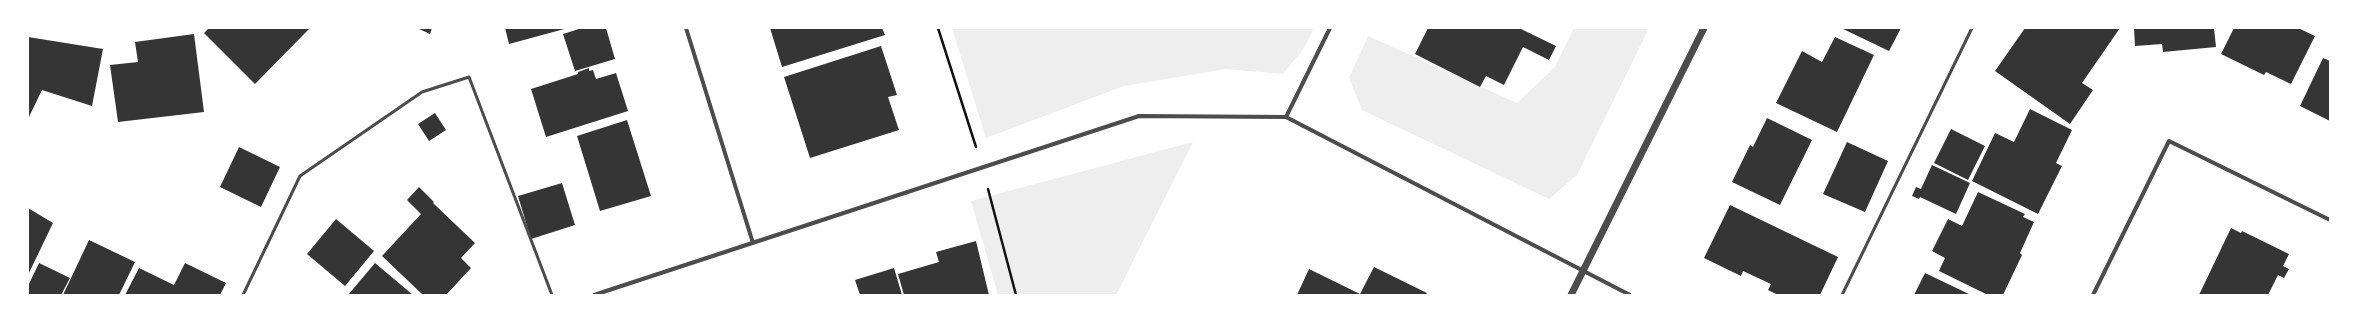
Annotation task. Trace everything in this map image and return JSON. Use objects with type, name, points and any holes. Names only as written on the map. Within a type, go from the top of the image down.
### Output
[{"type":"street","points":[[686,28],[753,243]]},
{"type":"street","points":[[1286,117],[1330,28]]},
{"type":"street","points":[[1570,295],[1704,28]]},
{"type":"street","points":[[594,295],[1140,116],[1286,117],[1630,295]]},
{"type":"street","points":[[2093,295],[2169,141],[2330,220]]},
{"type":"lane","points":[[1842,295],[1972,28]]},
{"type":"lane","points":[[243,295],[300,176],[422,92],[469,77],[552,295]]},
{"type":"path","points":[[938,28],[983,167],[1016,295]]},
{"type":"shaded area","points":[[952,28],[1314,28],[1304,48],[1283,74],[1226,69],[1124,86],[986,138]]},
{"type":"shaded area","points":[[1574,28],[1649,28],[1577,175],[1549,199],[1362,110],[1349,78],[1368,36],[1517,103],[1555,67]]},
{"type":"shaded area","points":[[1193,142],[1116,295],[998,295],[971,201]]},
{"type":"building","points":[[209,28],[310,28],[255,84],[204,33]]},
{"type":"building","points":[[417,28],[432,28],[430,34]]},
{"type":"building","points":[[505,28],[568,28],[509,44]]},
{"type":"building","points":[[582,28],[606,28],[615,59],[575,71],[563,34]]},
{"type":"building","points":[[770,28],[882,28],[885,35],[782,67]]},
{"type":"building","points":[[1428,28],[1519,28],[1556,46],[1549,60],[1523,47],[1504,85],[1486,76],[1480,87],[1415,54]]},
{"type":"building","points":[[1841,28],[1901,28],[1889,51]]},
{"type":"building","points":[[2025,28],[2120,28],[2082,83],[2093,90],[2070,124],[1995,71]]},
{"type":"building","points":[[2134,28],[2214,28],[2216,47],[2163,52],[2162,44],[2135,46]]},
{"type":"building","points":[[2234,28],[2298,28],[2315,36],[2291,84],[2266,72],[2264,75],[2221,54]]},
{"type":"building","points":[[194,34],[204,112],[118,122],[110,65],[138,62],[135,42]]},
{"type":"building","points":[[28,37],[103,49],[92,106],[42,90],[28,119]]},
{"type":"building","points":[[1835,37],[1874,55],[1837,132],[1776,103],[1802,51],[1822,62]]},
{"type":"building","points":[[881,46],[897,95],[888,97],[899,130],[810,158],[784,77]]},
{"type":"building","points":[[2323,58],[2330,61],[2330,121],[2300,106]]},
{"type":"building","points":[[589,68],[589,71],[593,70],[596,79],[616,73],[628,111],[546,137],[531,89],[578,74],[578,72]]},
{"type":"building","points":[[2030,109],[2072,130],[2056,163],[2062,166],[2038,214],[1972,181],[1995,133],[2014,142]]},
{"type":"building","points":[[435,113],[446,130],[429,141],[418,124]]},
{"type":"building","points":[[1767,118],[1812,140],[1780,205],[1732,182],[1750,145],[1753,147]]},
{"type":"building","points":[[627,120],[651,196],[600,211],[577,136]]},
{"type":"building","points":[[1951,129],[1985,146],[1968,180],[1934,163]]},
{"type":"building","points":[[1847,142],[1888,161],[1865,212],[1823,194]]},
{"type":"building","points":[[239,147],[280,167],[261,207],[220,187]]},
{"type":"building","points":[[1932,165],[1970,183],[1956,214],[1920,197],[1919,199],[1912,196],[1916,187],[1921,189]]},
{"type":"building","points":[[562,183],[575,225],[531,239],[518,196]]},
{"type":"building","points":[[419,187],[434,202],[433,203],[475,243],[461,258],[471,268],[446,295],[423,295],[382,256],[421,214],[407,200]]},
{"type":"building","points":[[1978,192],[2025,214],[2023,217],[2034,222],[2020,253],[2022,255],[2003,295],[1988,295],[1939,271],[1945,258],[1932,251],[1948,219],[1962,226]]},
{"type":"building","points":[[1730,205],[1838,257],[1820,295],[1778,295],[1768,290],[1771,284],[1743,271],[1741,276],[1704,258]]},
{"type":"building","points":[[28,208],[53,223],[28,275]]},
{"type":"building","points":[[336,219],[374,251],[345,286],[307,254]]},
{"type":"building","points":[[2231,228],[2241,233],[2242,231],[2289,254],[2283,266],[2289,269],[2284,278],[2278,275],[2268,295],[2199,295]]},
{"type":"building","points":[[89,240],[135,262],[119,295],[63,295]]},
{"type":"building","points":[[976,241],[989,295],[904,295],[898,274],[939,262],[936,252]]},
{"type":"building","points":[[39,263],[70,278],[61,295],[28,295],[28,286]]},
{"type":"building","points":[[185,263],[226,283],[220,295],[125,295],[139,268],[174,285]]},
{"type":"building","points":[[375,263],[413,295],[348,295]]},
{"type":"building","points":[[1374,267],[1427,293],[1425,295],[1297,295],[1309,269],[1360,294]]},
{"type":"building","points":[[894,268],[902,295],[860,295],[855,280]]},
{"type":"building","points":[[1925,273],[1971,295],[1914,295]]}]
